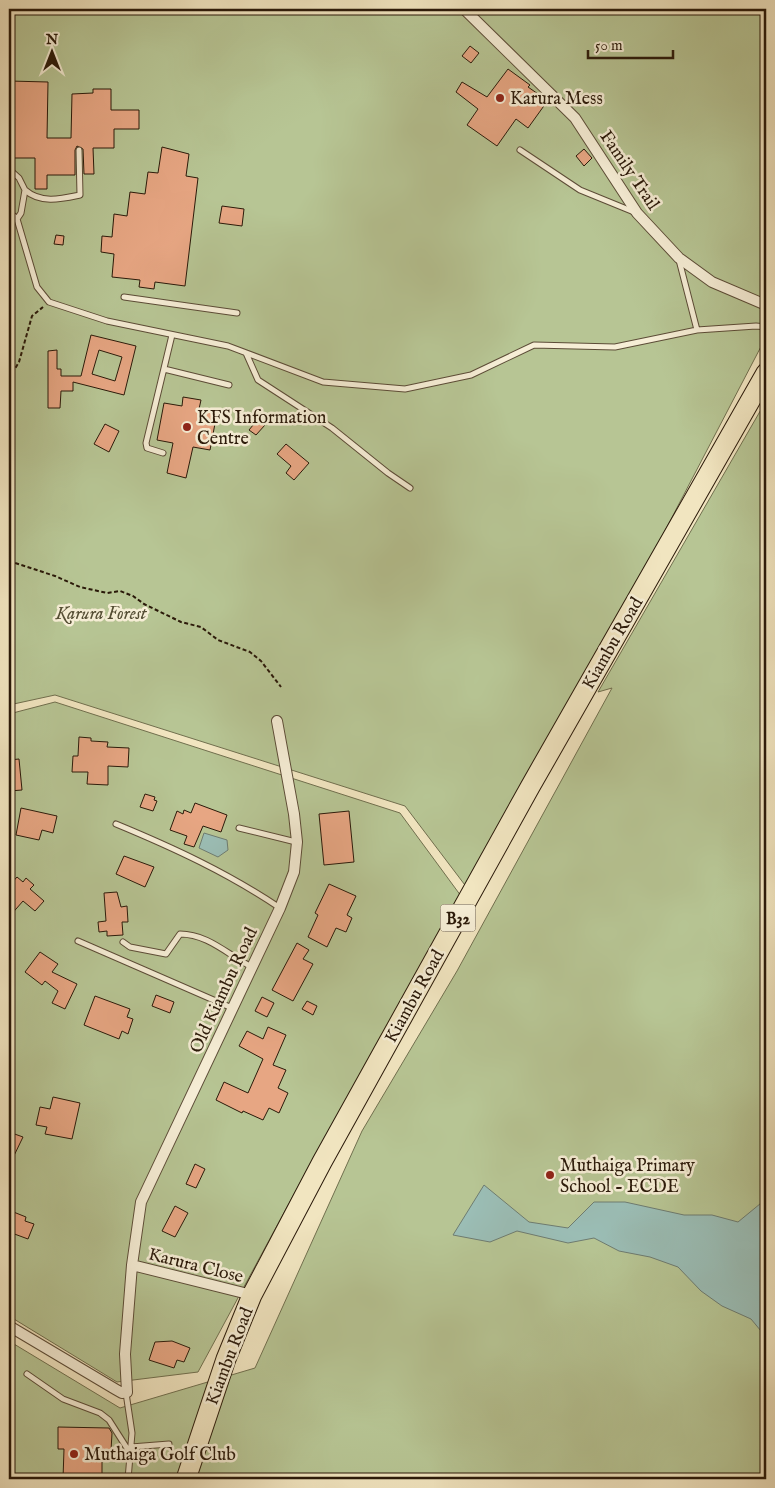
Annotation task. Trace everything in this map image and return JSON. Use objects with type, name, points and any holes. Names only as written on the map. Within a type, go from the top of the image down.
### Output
[{"type":"highway","name":"Kiambu Road","points":[[186,1479],[226,1359],[252,1295],[327,1153],[530,787],[766,373]]},
{"type":"street","name":"Family Trail","points":[[464,9],[575,118],[637,213],[679,258],[712,282],[766,304]]},
{"type":"street","name":"Old Kiambu Road","points":[[126,1393],[125,1354],[132,1265],[137,1215],[142,1198],[280,908],[294,872],[297,842],[294,814],[277,721]]},
{"type":"street","name":"Karura Close","points":[[132,1265],[252,1295]]},
{"type":"street","points":[[9,1326],[115,1389],[126,1393]]},
{"type":"lane","points":[[9,169],[19,178],[25,190],[40,199],[60,200],[80,195],[79,150]]},
{"type":"lane","points":[[520,150],[580,190],[637,213]]},
{"type":"lane","points":[[17,219],[21,213],[25,190]]},
{"type":"lane","points":[[9,212],[17,219],[37,287],[49,302],[107,321],[228,346],[322,382],[405,389],[471,375],[534,344],[615,347],[696,330],[766,327]]},
{"type":"lane","points":[[679,258],[696,330]]},
{"type":"lane","points":[[124,297],[237,313]]},
{"type":"lane","points":[[163,453],[147,448],[146,443],[172,335]]},
{"type":"lane","points":[[246,353],[254,375],[258,380],[332,428],[388,473],[410,488]]},
{"type":"lane","points":[[164,369],[229,385]]},
{"type":"lane","points":[[116,824],[203,862],[280,908]]},
{"type":"lane","points":[[239,828],[297,842]]},
{"type":"lane","points":[[123,942],[130,948],[166,954],[180,934],[192,934],[214,943],[252,967]]},
{"type":"lane","points":[[78,941],[232,1008]]},
{"type":"lane","points":[[27,1374],[63,1399],[100,1413],[109,1420],[130,1454]]},
{"type":"lane","points":[[126,1393],[130,1418],[131,1447],[128,1479]]},
{"type":"lane","points":[[131,1447],[169,1444]]},
{"type":"path","points":[[9,379],[19,362],[32,316],[49,302]]},
{"type":"path","points":[[9,561],[55,576],[80,587],[107,592],[120,591],[133,596],[144,604],[174,619],[201,627],[218,640],[250,652],[261,660],[281,687]]},
{"type":"green space","name":"Karura Forest","points":[[9,9],[766,9],[766,337],[474,897],[405,806],[55,695],[9,705]]},
{"type":"green space","points":[[766,401],[766,1479],[9,1479],[9,1341],[120,1408],[255,1368],[362,1131],[457,971],[612,688],[598,692]]},
{"type":"green space","points":[[55,702],[400,813],[461,896],[314,1157],[198,1372],[117,1382],[9,1316],[9,714]]},
{"type":"water","points":[[204,833],[227,840],[228,850],[218,857],[199,848]]},
{"type":"water","points":[[484,1185],[529,1222],[568,1228],[594,1202],[625,1202],[684,1215],[712,1215],[738,1222],[766,1199],[766,1337],[751,1319],[722,1306],[701,1291],[678,1267],[650,1257],[619,1251],[594,1238],[568,1243],[517,1231],[490,1242],[453,1235]]},
{"type":"building","points":[[470,46],[479,53],[471,63],[462,56]]},
{"type":"building","points":[[508,69],[530,85],[528,87],[541,96],[546,103],[528,128],[516,119],[497,146],[467,125],[478,109],[456,92],[462,82],[487,97]]},
{"type":"building","points":[[9,81],[48,82],[47,138],[71,138],[72,94],[93,93],[93,89],[111,89],[111,110],[139,110],[139,129],[114,129],[114,148],[93,148],[94,174],[84,174],[83,149],[77,146],[75,150],[75,175],[47,175],[47,189],[35,189],[35,158],[9,158]]},
{"type":"building","points":[[162,147],[189,154],[186,176],[198,178],[185,286],[155,282],[154,289],[139,287],[140,280],[112,277],[114,254],[101,252],[102,236],[112,237],[114,214],[127,216],[130,192],[145,194],[148,172],[158,173]]},
{"type":"building","points":[[584,149],[592,158],[584,166],[576,156]]},
{"type":"building","points":[[222,206],[244,209],[242,226],[219,223]]},
{"type":"building","points":[[56,235],[64,236],[63,245],[54,244]]},
{"type":"building","points":[[91,335],[136,346],[124,395],[73,382],[73,391],[61,391],[60,408],[48,408],[48,351],[57,350],[57,369],[61,369],[61,376],[81,376]],"holes":[[[99,350],[122,357],[115,381],[92,374]]]},
{"type":"building","name":"KFS Information Centre","points":[[183,397],[201,400],[199,409],[217,413],[210,450],[193,447],[186,478],[167,473],[173,443],[157,440],[164,403],[182,406]]},
{"type":"building","points":[[258,419],[265,425],[256,435],[249,430]]},
{"type":"building","points":[[105,424],[119,431],[109,452],[94,444]]},
{"type":"building","points":[[286,444],[309,463],[294,480],[286,473],[291,466],[277,454]]},
{"type":"building","points":[[79,737],[91,738],[91,741],[108,742],[107,747],[129,748],[128,767],[108,766],[108,785],[87,784],[88,772],[72,772],[73,756],[78,756]]},
{"type":"building","points":[[19,759],[22,790],[9,791],[9,760]]},
{"type":"building","points":[[145,794],[155,797],[154,800],[157,801],[153,811],[140,807]]},
{"type":"building","points":[[195,803],[227,815],[221,832],[203,826],[194,847],[184,844],[187,836],[170,830],[177,811],[183,814],[184,810],[191,813]]},
{"type":"building","points":[[21,808],[57,816],[53,833],[42,830],[39,840],[16,835]]},
{"type":"building","points":[[349,811],[354,862],[324,865],[319,814]]},
{"type":"building","points":[[124,856],[154,867],[145,887],[116,874]]},
{"type":"building","points":[[17,877],[23,882],[26,878],[34,885],[30,889],[44,901],[35,911],[23,901],[9,917],[9,886]]},
{"type":"building","points":[[329,884],[356,896],[347,915],[352,918],[346,932],[336,928],[327,947],[308,937],[318,915],[315,913]]},
{"type":"building","points":[[117,892],[121,907],[127,906],[128,922],[122,922],[123,935],[107,936],[107,931],[99,932],[98,922],[106,921],[104,893]]},
{"type":"building","points":[[297,943],[309,950],[303,959],[313,964],[293,1001],[272,990]]},
{"type":"building","points":[[40,952],[58,964],[52,972],[77,984],[65,1009],[52,1003],[58,991],[45,981],[42,985],[25,972]]},
{"type":"building","points":[[156,995],[174,1002],[170,1013],[152,1006]]},
{"type":"building","points":[[95,996],[130,1009],[127,1017],[133,1019],[128,1034],[122,1031],[119,1039],[84,1025]]},
{"type":"building","points":[[262,997],[274,1003],[267,1017],[255,1011]]},
{"type":"building","points":[[307,1001],[317,1006],[313,1015],[302,1009]]},
{"type":"building","points":[[268,1027],[286,1035],[273,1065],[286,1070],[278,1088],[288,1093],[279,1113],[269,1108],[263,1120],[243,1111],[242,1113],[216,1100],[224,1082],[248,1093],[263,1059],[239,1046],[247,1031],[263,1039]]},
{"type":"building","points":[[53,1097],[80,1103],[72,1139],[45,1134],[47,1127],[36,1125],[40,1107],[50,1109]]},
{"type":"building","points":[[9,1132],[23,1137],[9,1166]]},
{"type":"building","points":[[195,1164],[205,1169],[196,1188],[186,1184]]},
{"type":"building","points":[[175,1206],[188,1213],[175,1237],[162,1231]]},
{"type":"building","points":[[11,1211],[26,1217],[25,1221],[34,1224],[28,1239],[9,1232]]},
{"type":"building","points":[[172,1341],[190,1348],[184,1362],[177,1360],[174,1368],[149,1360],[155,1342]]},
{"type":"building","name":"Muthaiga Golf Club","points":[[58,1427],[109,1428],[112,1433],[111,1451],[102,1451],[102,1479],[63,1479],[64,1449],[58,1449]]},
{"type":"place","name":"Karura Mess","points":[[500,98]]},
{"type":"place","name":"KFS Information Centre","points":[[187,427]]},
{"type":"place","name":"Muthaiga Primary School - ECDE","points":[[550,1175]]},
{"type":"place","name":"Muthaiga Golf Club","points":[[74,1454]]}]
